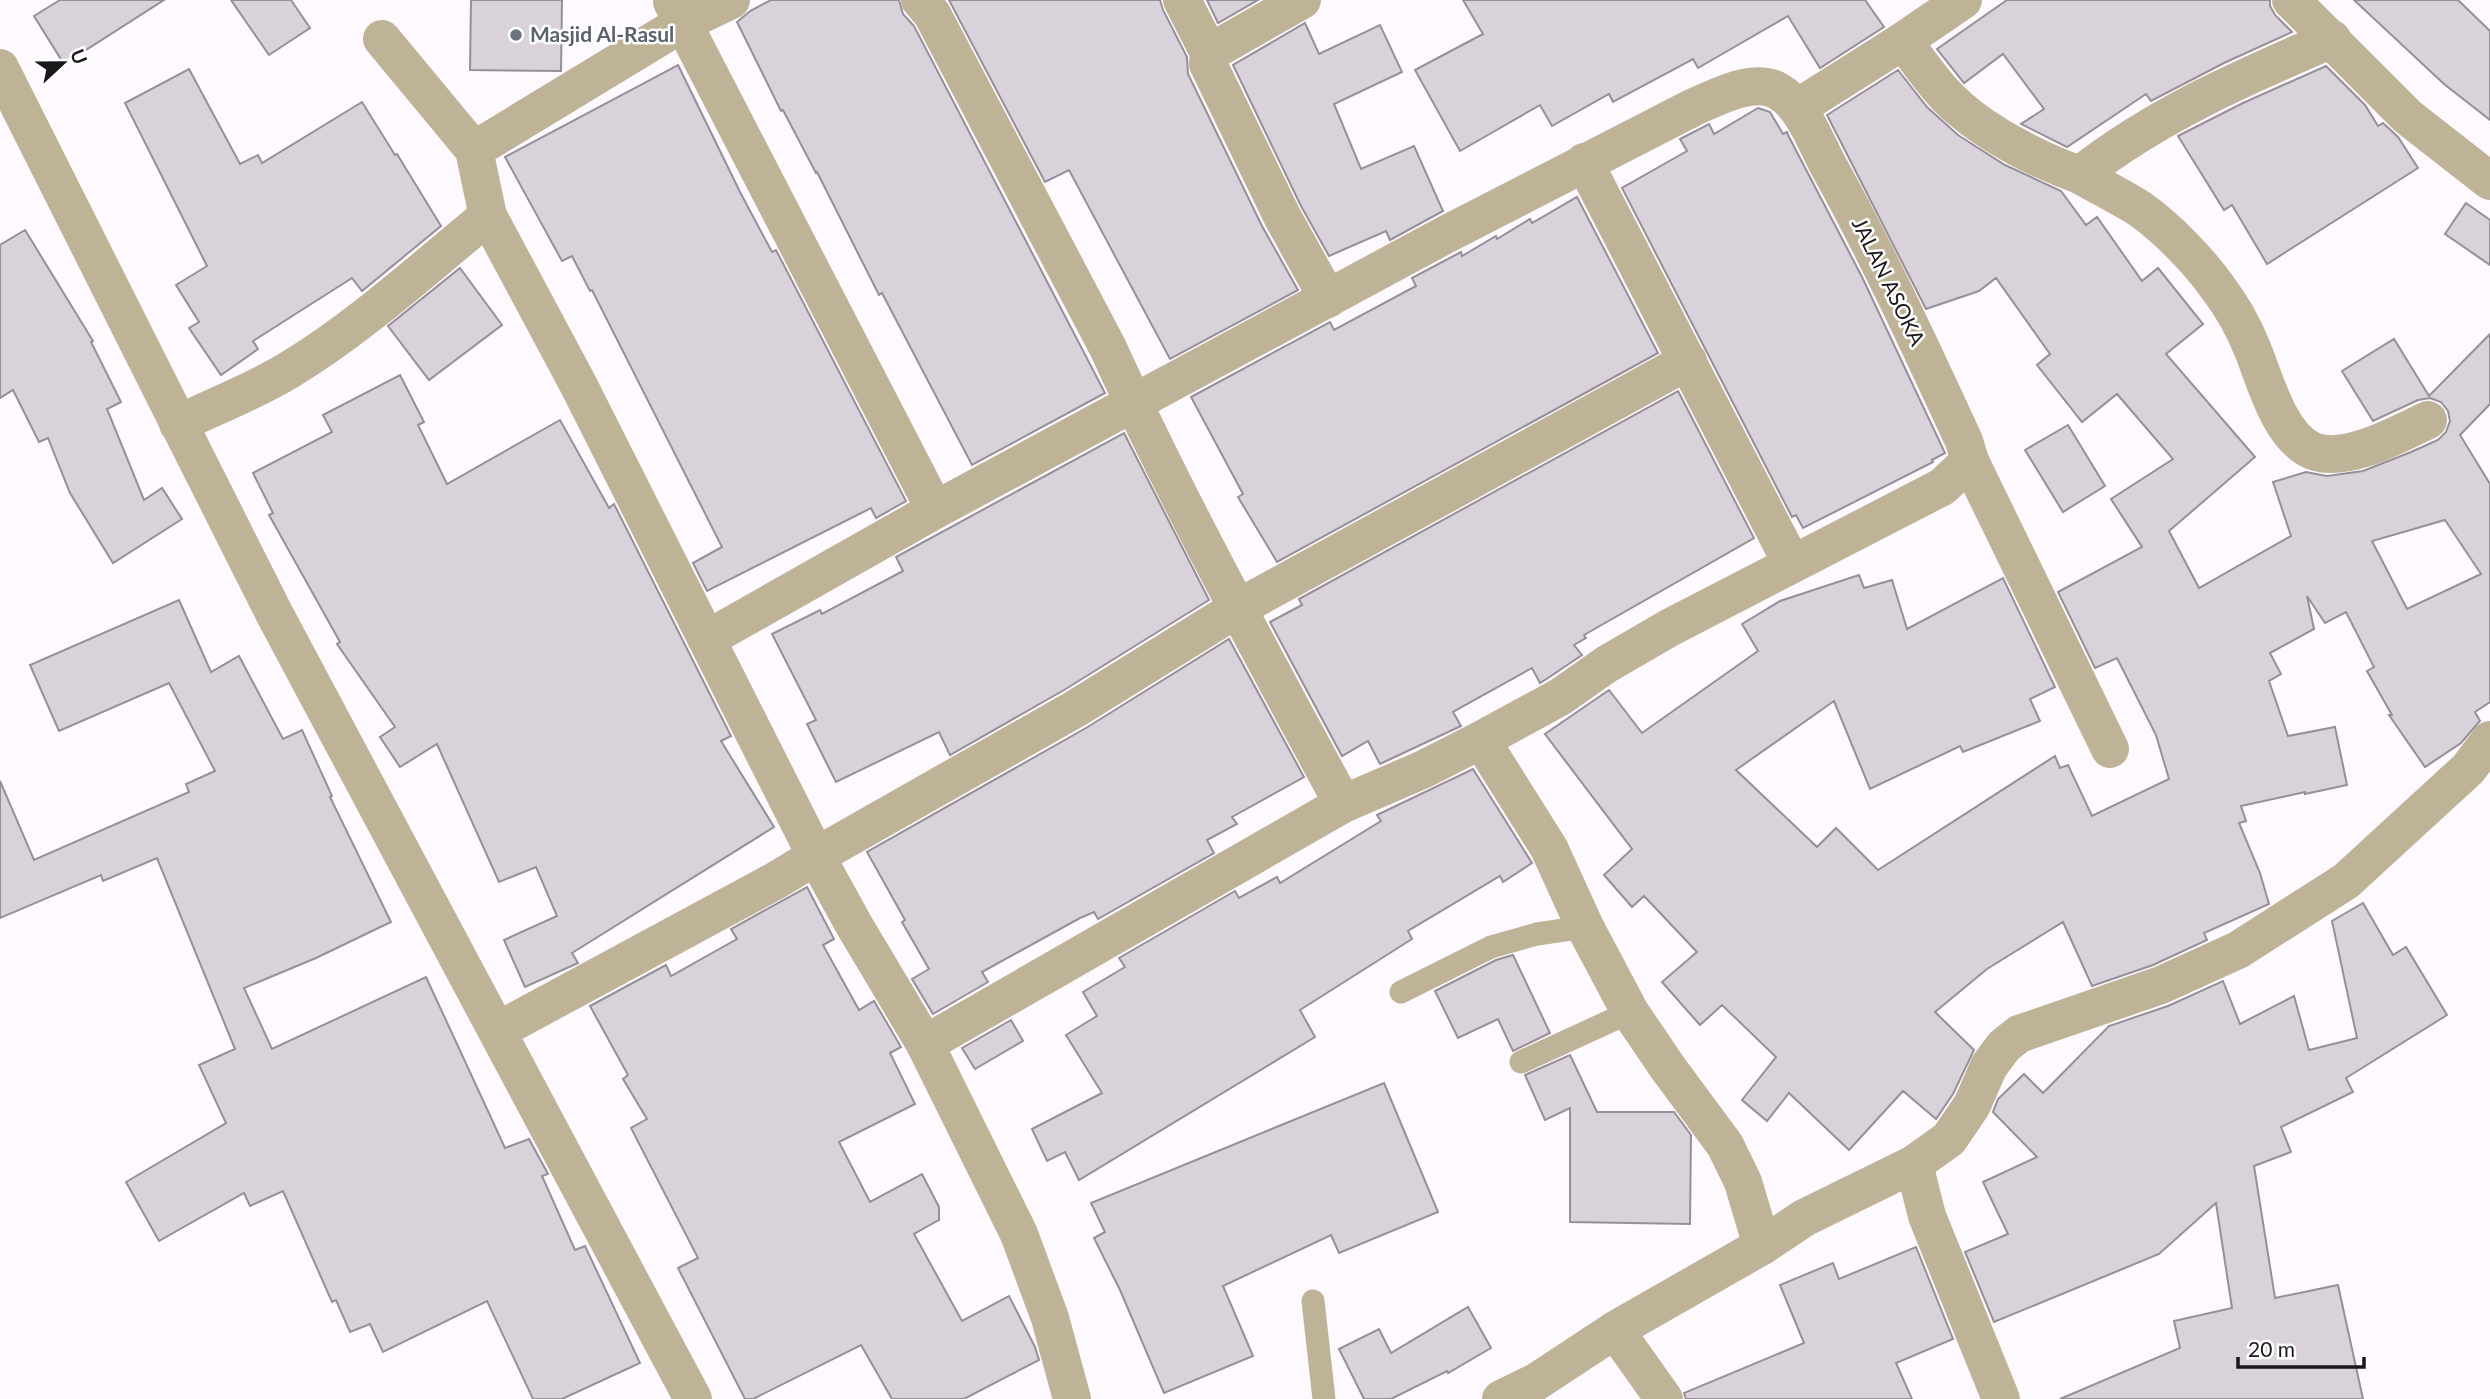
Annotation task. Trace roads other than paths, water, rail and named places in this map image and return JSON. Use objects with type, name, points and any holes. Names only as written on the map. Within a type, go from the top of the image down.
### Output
[{"type":"street","points":[[474,150],[677,11],[732,0]]},
{"type":"street","points":[[920,0],[932,14],[1108,348],[1133,404],[1238,608],[1343,804]]},
{"type":"street","points":[[1182,0],[1209,53],[1208,64],[1215,81],[1282,216],[1328,299]]},
{"type":"street","points":[[1209,53],[1302,0]]},
{"type":"street","points":[[707,639],[935,510],[1584,162],[1732,91],[1752,86],[1777,90],[1797,108],[1963,0]]},
{"type":"street","points":[[2291,0],[2408,117],[2490,181]]},
{"type":"street","points":[[677,11],[935,510]]},
{"type":"street","points":[[382,39],[474,150],[488,216],[578,384],[817,856],[854,925],[925,1044],[1019,1234],[1050,1318],[1072,1399]]},
{"type":"street","points":[[2080,175],[2143,129],[2243,78],[2332,39]]},
{"type":"street","points":[[1903,41],[1926,72],[1958,107],[2004,139],[2052,165],[2080,175],[2141,210],[2182,246],[2219,288],[2251,345],[2273,402],[2293,436],[2311,450],[2326,454],[2343,454],[2385,440],[2428,420]]},
{"type":"street","points":[[0,68],[274,613],[693,1399]]},
{"type":"street","name":"JALAN ASOKA","points":[[1797,108],[1895,294],[1964,441],[1970,461],[2110,749]]},
{"type":"street","points":[[1584,162],[1792,564]]},
{"type":"street","points":[[178,424],[286,372],[324,348],[369,315],[488,216]]},
{"type":"street","points":[[497,1031],[775,881],[1075,709],[1238,608],[1688,360]]},
{"type":"street","points":[[925,1044],[1343,804],[1424,769],[1481,740],[1560,697],[1607,664],[1669,628],[1942,487],[1970,461]]},
{"type":"street","points":[[1481,740],[1549,848],[1585,928],[1630,1012],[1725,1145],[1743,1182],[1762,1246]]},
{"type":"street","points":[[1502,1399],[1536,1382],[1615,1330],[1762,1246],[1804,1218],[1914,1164],[1950,1139],[1972,1105],[1989,1066],[2004,1046],[2019,1034],[2161,985],[2238,950],[2346,881],[2468,769],[2490,740]]},
{"type":"street","points":[[1914,1164],[1927,1216],[2001,1399]]},
{"type":"street","points":[[1615,1330],[1664,1399]]},
{"type":"lane","points":[[1401,992],[1491,947],[1537,934],[1585,928]]},
{"type":"lane","points":[[1521,1062],[1630,1012]]},
{"type":"lane","points":[[1313,1301],[1324,1399]]},
{"type":"place","name":"Masjid Al-Rasul","points":[[516,35]]}]
